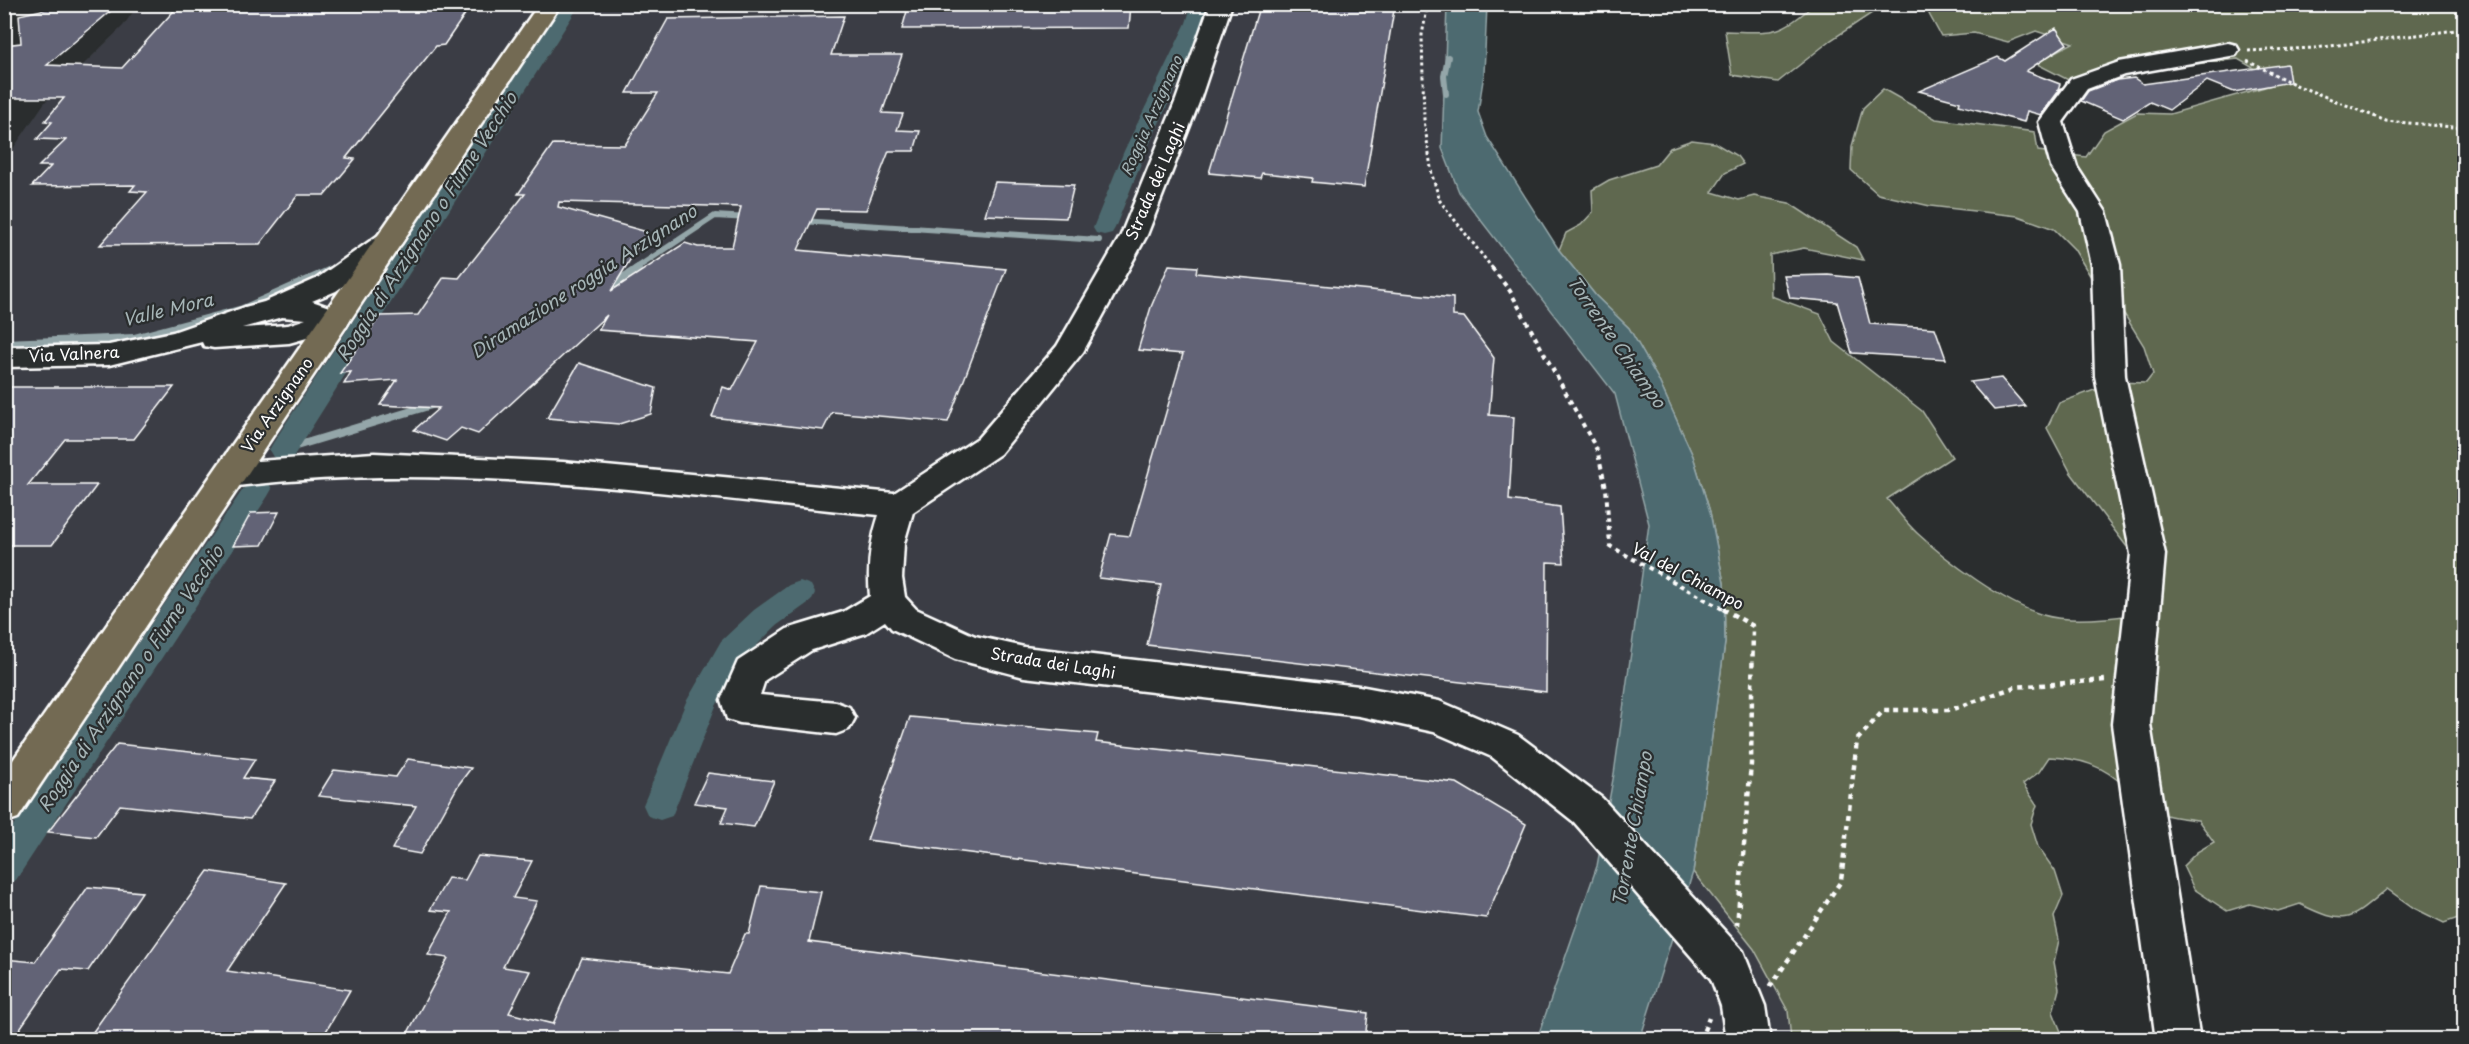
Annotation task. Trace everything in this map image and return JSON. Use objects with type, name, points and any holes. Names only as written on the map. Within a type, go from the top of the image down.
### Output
[{"type":"main road","name":"Via Arzignano","points":[[4,806],[550,4]]},
{"type":"street","name":"Strada dei Laghi","points":[[898,505],[989,446],[1068,352],[1134,235],[1188,100],[1221,4]]},
{"type":"street","points":[[2178,1040],[2131,724],[2148,554],[2110,376],[2106,266],[2093,212],[2064,167],[2051,122],[2079,84],[2119,69],[2227,50]]},
{"type":"street","name":"Via Valnera","points":[[4,357],[109,355],[268,324],[392,238]]},
{"type":"street","name":"Via Valnera","points":[[268,324],[289,334],[336,320]]},
{"type":"street","points":[[268,324],[281,343],[291,368],[284,396]]},
{"type":"street","points":[[229,475],[374,464],[563,473],[898,505],[887,543],[885,578],[888,602],[854,623],[800,639],[751,671],[739,700],[740,708],[836,718]]},
{"type":"street","name":"Strada dei Laghi","points":[[888,602],[904,619],[968,649],[1024,662],[1359,701],[1439,717],[1505,746],[1588,810],[1728,966]]},
{"type":"street","points":[[1728,966],[1745,1023]]},
{"type":"path","name":"Val del Chiampo","points":[[1428,4],[1422,35],[1424,120],[1432,175],[1440,201],[1510,291],[1598,450],[1606,488],[1606,524],[1610,546],[1753,626],[1752,764],[1736,939],[1728,966]]},
{"type":"path","points":[[2227,50],[2270,51],[2315,48],[2464,29]]},
{"type":"path","points":[[2227,50],[2296,85],[2386,121],[2464,128]]},
{"type":"path","points":[[1745,1023],[1815,923],[1840,881],[1857,740],[1884,710],[1950,710],[2015,687],[2135,678]]},
{"type":"shaded area","points":[[138,5],[1447,5],[1442,149],[1459,192],[1615,394],[1649,524],[1614,774],[1597,866],[1537,1039],[5,1040],[6,159],[45,102],[123,26]]},
{"type":"shaded area","points":[[1693,872],[1754,949],[1788,1011],[1791,1039],[1640,1040]]},
{"type":"green space","points":[[1813,5],[1884,5],[1831,40],[1778,82],[1732,75],[1725,31],[1764,32],[1782,28]]},
{"type":"green space","points":[[1933,5],[2464,5],[2464,916],[2444,923],[2414,908],[2387,889],[2364,908],[2347,917],[2328,916],[2300,904],[2278,911],[2250,904],[2227,911],[2194,889],[2183,866],[2197,852],[2214,842],[2198,820],[2164,815],[2144,807],[2117,779],[2090,764],[2049,757],[2039,772],[2023,784],[2037,805],[2031,824],[2038,847],[2055,871],[2063,896],[2054,917],[2059,940],[2054,962],[2059,989],[2053,1012],[2064,1039],[1791,1039],[1788,1011],[1754,949],[1693,872],[1725,643],[1724,583],[1710,512],[1693,456],[1658,379],[1629,328],[1596,296],[1559,250],[1566,233],[1581,225],[1593,212],[1592,190],[1609,180],[1656,165],[1670,148],[1692,140],[1715,143],[1737,156],[1743,164],[1725,173],[1712,192],[1739,200],[1754,196],[1789,203],[1856,247],[1863,260],[1804,248],[1770,255],[1771,296],[1820,314],[1834,342],[1922,411],[1952,457],[1887,499],[1913,529],[1944,556],[1994,591],[2028,609],[2053,617],[2090,619],[2138,614],[2149,576],[2071,473],[2047,428],[2059,403],[2116,382],[2146,383],[2153,374],[2144,346],[2123,312],[2097,287],[2074,249],[2054,229],[2018,216],[1930,206],[1878,194],[1851,170],[1852,146],[1863,108],[1883,89],[1936,119],[2035,132],[2038,151],[2086,157],[2104,131],[2137,113],[2170,114],[2279,83],[2238,59],[2128,72],[2084,88],[2035,63],[2073,43],[2036,31],[2008,42],[1974,33],[1941,36],[1929,14]]},
{"type":"water","points":[[1447,5],[1487,5],[1484,74],[1478,112],[1487,137],[1559,250],[1596,296],[1629,328],[1658,379],[1693,456],[1710,512],[1724,583],[1725,643],[1693,872],[1640,1039],[1537,1039],[1597,866],[1614,774],[1649,524],[1615,394],[1459,192],[1442,148]]},
{"type":"building","points":[[50,4],[119,4],[47,65],[122,68],[180,4],[472,4],[444,45],[436,46],[346,158],[355,159],[325,195],[298,195],[260,244],[100,245],[147,192],[130,191],[135,185],[32,186],[51,166],[39,166],[66,140],[37,139],[52,122],[45,121],[64,98],[4,98],[4,45],[21,43],[19,15],[51,8]]},
{"type":"building","points":[[909,4],[1131,4],[1129,28],[902,29]]},
{"type":"building","points":[[1260,4],[1395,4],[1364,187],[1312,182],[1313,178],[1262,173],[1260,178],[1209,173]]},
{"type":"building","points":[[844,16],[831,55],[902,55],[882,113],[903,114],[897,130],[920,131],[914,151],[889,151],[866,210],[817,209],[798,250],[1006,269],[948,422],[832,412],[823,430],[712,417],[723,387],[732,390],[758,342],[598,330],[607,315],[478,434],[461,428],[446,441],[414,430],[439,408],[380,405],[397,380],[344,384],[351,372],[340,373],[380,316],[418,315],[444,277],[459,278],[525,194],[518,194],[553,144],[625,145],[658,93],[627,93],[668,19]],"holes":[[[559,202],[741,207],[732,247],[698,247],[685,243],[611,291],[647,232],[558,207]]]},
{"type":"building","points":[[2056,28],[2067,44],[2026,71],[2060,84],[2058,89],[2061,88],[2041,115],[2027,111],[2024,122],[1959,105],[1960,102],[1919,91],[1998,57],[2005,61]]},
{"type":"building","points":[[2287,64],[2290,82],[2234,92],[2207,81],[2169,110],[2150,102],[2123,119],[2081,101],[2088,91],[2117,80],[2134,78],[2143,84]]},
{"type":"building","points":[[995,182],[1074,185],[1066,218],[985,215]]},
{"type":"building","points":[[1169,265],[1197,267],[1196,273],[1453,298],[1453,316],[1464,317],[1494,358],[1489,415],[1514,417],[1509,500],[1560,507],[1564,563],[1547,562],[1546,692],[1147,645],[1161,585],[1099,578],[1111,534],[1130,536],[1183,354],[1138,350],[1151,307]]},
{"type":"building","points":[[1828,275],[1858,278],[1870,324],[1935,328],[1946,359],[1852,353],[1837,302],[1790,298],[1784,276]]},
{"type":"building","points":[[579,363],[656,388],[651,414],[619,424],[547,418]]},
{"type":"building","points":[[2001,378],[2025,406],[1994,410],[1970,382]]},
{"type":"building","points":[[4,387],[174,387],[134,439],[65,439],[28,485],[97,485],[52,545],[4,545]]},
{"type":"building","points":[[279,512],[262,545],[233,546],[251,513]]},
{"type":"building","points":[[910,717],[1098,734],[1096,742],[1457,783],[1526,824],[1486,918],[867,840]]},
{"type":"building","points":[[117,744],[255,759],[243,778],[275,781],[250,819],[120,805],[96,837],[48,832]]},
{"type":"building","points":[[408,759],[471,768],[459,784],[420,854],[392,849],[416,806],[318,796],[334,770],[396,777]]},
{"type":"building","points":[[708,773],[774,781],[754,827],[721,823],[728,807],[694,803]]},
{"type":"building","points":[[478,856],[532,861],[513,898],[537,901],[503,967],[530,971],[509,1013],[553,1024],[582,958],[728,974],[745,934],[749,934],[761,886],[821,892],[809,942],[1368,1013],[1365,1040],[404,1040],[448,958],[428,955],[451,912],[430,910],[448,878],[465,880]]},
{"type":"building","points":[[208,871],[286,883],[227,971],[350,990],[321,1040],[87,1040]]},
{"type":"building","points":[[88,887],[142,892],[88,971],[61,969],[12,1040],[4,1040],[4,959],[35,962]]},
{"type":"waterway","name":"Roggia di Arzignano o Fiume Vecchio","points":[[283,450],[571,4]]},
{"type":"waterway","name":"Roggia Arzignano","points":[[1104,228],[1135,151],[1196,23],[1202,4]]},
{"type":"waterway","name":"Torrente Chiampo","points":[[1446,94],[1444,76],[1448,57]]},
{"type":"waterway","name":"Diramazione roggia Arzignano","points":[[635,269],[715,216],[749,218]]},
{"type":"waterway","name":"Diramazione roggia Arzignano","points":[[801,221],[1099,240]]},
{"type":"waterway","name":"Diramazione roggia Arzignano","points":[[609,287],[638,268]]},
{"type":"waterway","name":"Valle Mora","points":[[4,343],[134,338],[243,309],[331,270]]},
{"type":"waterway","name":"Diramazione roggia Arzignano","points":[[283,450],[435,404]]},
{"type":"waterway","name":"Roggia di Arzignano o Fiume Vecchio","points":[[4,869],[258,489]]},
{"type":"waterway","name":"Roggia Arzignano","points":[[660,805],[702,702],[732,650],[765,618],[800,593]]}]
